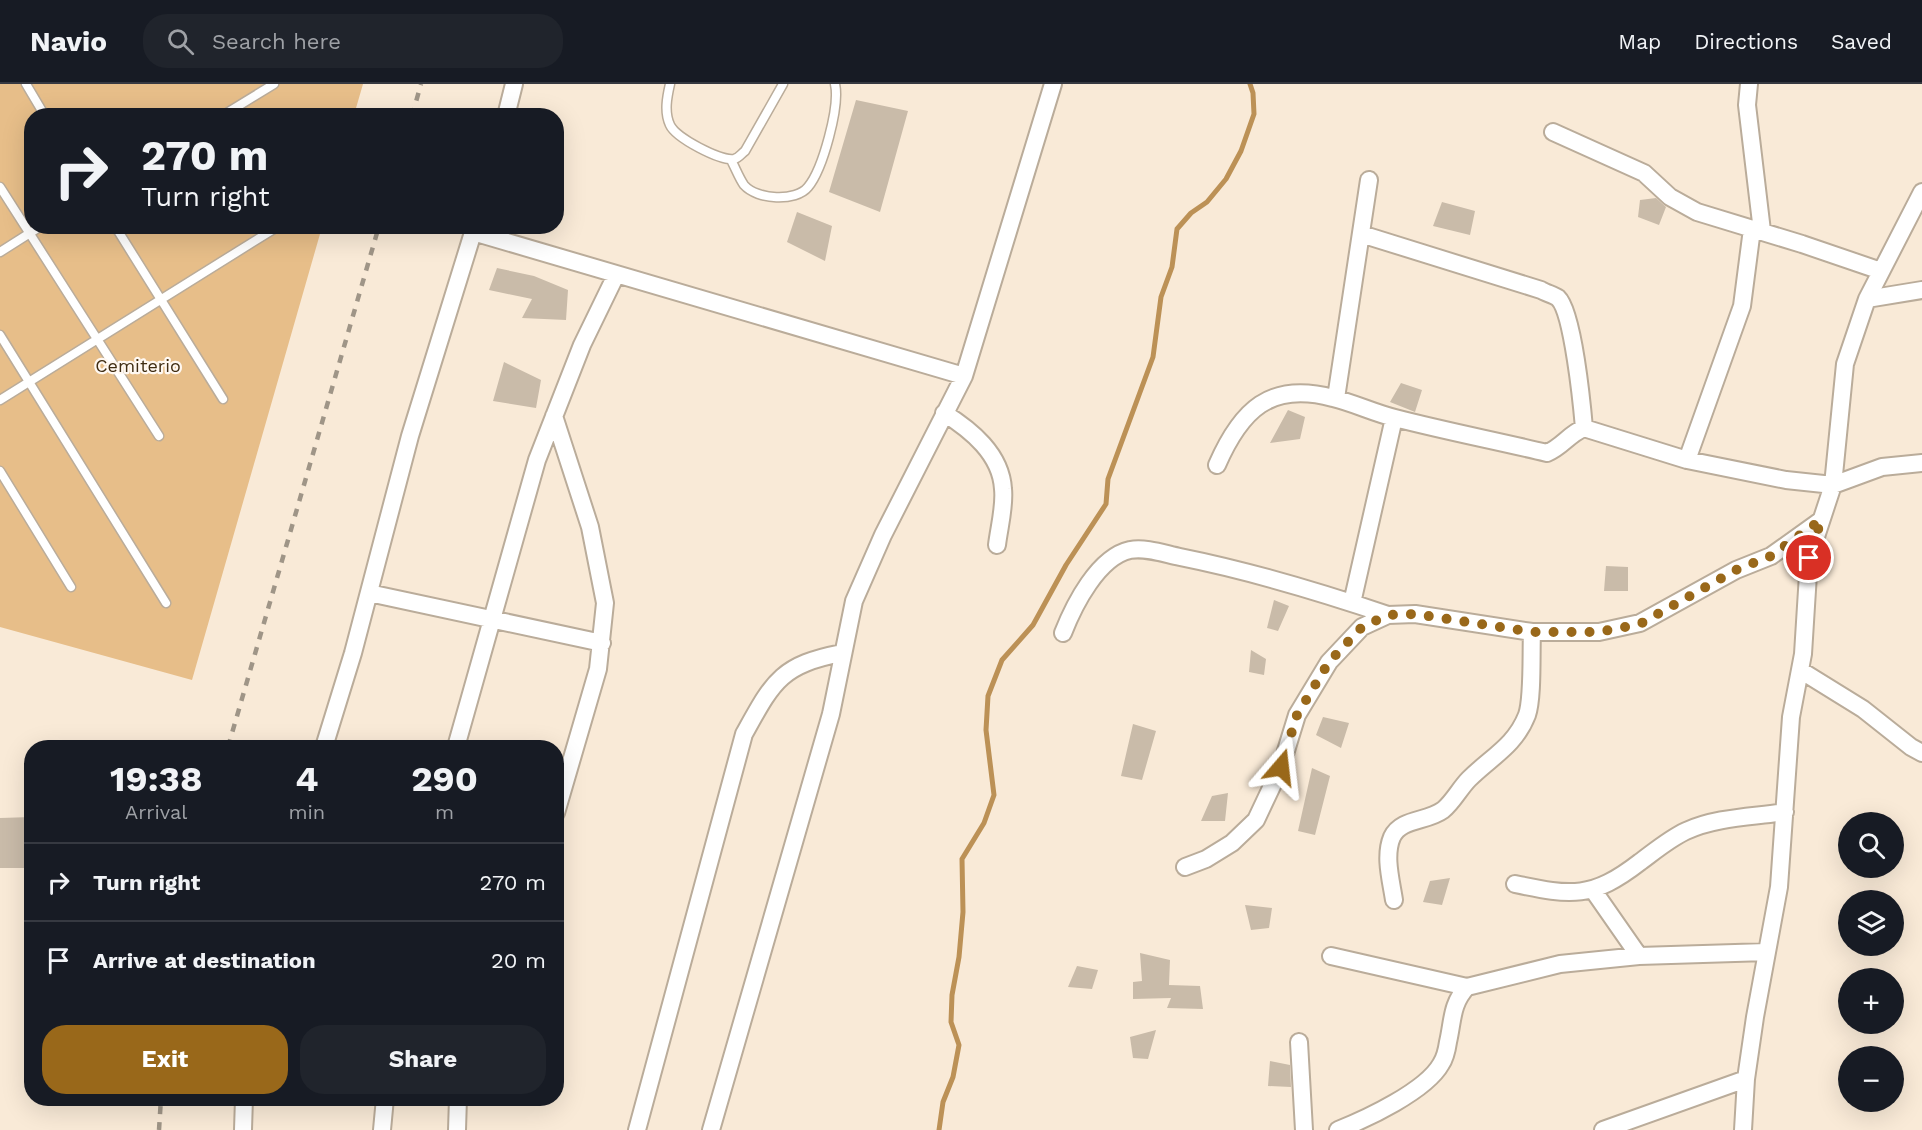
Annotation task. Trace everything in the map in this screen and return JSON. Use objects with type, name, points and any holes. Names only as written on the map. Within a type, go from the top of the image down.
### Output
[{"type":"street","points":[[508,108],[514,84]]},
{"type":"street","points":[[711,1130],[831,714],[854,601],[883,535],[964,376],[986,311],[1053,84]]},
{"type":"street","points":[[1687,460],[1742,306],[1757,230],[1747,105],[1749,84]]},
{"type":"street","points":[[1553,132],[1644,173],[1671,196],[1697,212],[1881,271]]},
{"type":"street","points":[[1336,398],[1369,180]]},
{"type":"street","points":[[1743,1130],[1746,1079],[1779,887],[1791,717],[1800,670],[1809,558],[1833,485],[1845,364],[1867,299],[1922,192]]},
{"type":"street","points":[[326,740],[369,593],[410,436],[472,234]]},
{"type":"street","points":[[489,234],[616,275],[964,376]]},
{"type":"street","points":[[1361,234],[1541,290],[1558,298],[1566,311],[1579,380],[1584,428]]},
{"type":"street","points":[[458,740],[537,460],[582,345],[616,275]]},
{"type":"street","points":[[1867,299],[1922,290]]},
{"type":"street","points":[[1217,465],[1230,436],[1243,417],[1262,402],[1296,393],[1336,398],[1394,418],[1547,453],[1559,449],[1575,432],[1584,428],[1687,460],[1786,480],[1833,485],[1882,467],[1922,462]]},
{"type":"street","points":[[944,413],[969,429],[992,455],[1004,488],[997,545]]},
{"type":"street","points":[[554,416],[590,527],[605,603],[598,669],[564,786]]},
{"type":"street","points":[[1352,603],[1394,418]]},
{"type":"street","points":[[1063,633],[1072,610],[1095,577],[1112,559],[1130,550],[1148,550],[1207,562],[1388,615],[1415,614],[1532,632],[1599,632],[1640,624],[1736,570],[1771,556],[1821,520]]},
{"type":"street","points":[[369,593],[602,643]]},
{"type":"street","points":[[1185,867],[1232,843],[1256,820],[1281,767],[1297,715],[1329,662],[1362,627],[1388,615]]},
{"type":"street","points":[[1394,900],[1388,852],[1393,835],[1404,824],[1431,818],[1444,809],[1470,778],[1494,760],[1512,741],[1527,713],[1532,632]]},
{"type":"street","points":[[638,1130],[744,734],[768,692],[791,669],[816,658],[842,653]]},
{"type":"street","points":[[1800,670],[1863,709],[1922,753]]},
{"type":"street","points":[[1515,884],[1572,894],[1593,890],[1616,879],[1687,831],[1715,822],[1785,812]]},
{"type":"street","points":[[1593,890],[1639,956]]},
{"type":"street","points":[[1331,956],[1467,987],[1560,964],[1639,956],[1767,952]]},
{"type":"street","points":[[1338,1130],[1364,1120],[1398,1101],[1441,1065],[1449,1041],[1452,1014],[1457,997],[1467,987]]},
{"type":"street","points":[[1299,1042],[1304,1130]]},
{"type":"street","points":[[1603,1130],[1746,1079]]},
{"type":"street","points":[[243,1130],[244,1106]]},
{"type":"street","points":[[382,1130],[385,1106]]},
{"type":"street","points":[[457,1130],[458,1106]]},
{"type":"lane","points":[[26,84],[40,108]]},
{"type":"lane","points":[[235,108],[274,84]]},
{"type":"lane","points":[[670,84],[666,102],[670,126],[691,143],[712,154],[731,160],[739,157],[745,151],[783,84]]},
{"type":"lane","points":[[731,160],[744,185],[758,193],[780,197],[798,195],[809,186],[827,144],[837,94],[835,84]]},
{"type":"lane","points":[[0,187],[24,225]]},
{"type":"lane","points":[[0,252],[30,234],[159,436]]},
{"type":"lane","points":[[120,234],[223,399]]},
{"type":"lane","points":[[0,400],[266,234]]},
{"type":"lane","points":[[0,335],[166,603]]},
{"type":"lane","points":[[0,471],[71,587]]},
{"type":"green space","name":"Cemiterio","points":[[0,84],[363,84],[356,108],[24,108],[24,234],[320,234],[192,680],[0,627]]},
{"type":"building","points":[[856,100],[908,111],[880,212],[829,192]]},
{"type":"building","points":[[1656,198],[1666,207],[1659,225],[1638,217],[1640,200]]},
{"type":"building","points":[[1442,202],[1475,211],[1470,235],[1433,226]]},
{"type":"building","points":[[797,212],[832,226],[825,261],[787,242]]},
{"type":"building","points":[[497,268],[534,276],[568,290],[566,320],[522,318],[532,299],[489,290]]},
{"type":"building","points":[[504,362],[541,380],[536,408],[493,401]]},
{"type":"building","points":[[1401,383],[1422,390],[1415,412],[1390,402]]},
{"type":"building","points":[[1288,410],[1305,417],[1300,439],[1270,443]]},
{"type":"building","points":[[1606,566],[1628,567],[1628,591],[1604,591]]},
{"type":"building","points":[[1274,600],[1289,606],[1278,631],[1267,628]]},
{"type":"building","points":[[1251,650],[1266,659],[1264,675],[1249,672]]},
{"type":"building","points":[[1323,717],[1349,723],[1341,748],[1316,735]]},
{"type":"building","points":[[1133,724],[1156,731],[1142,780],[1121,776]]},
{"type":"building","points":[[1312,768],[1330,776],[1315,835],[1298,831]]},
{"type":"building","points":[[1228,793],[1225,821],[1201,821],[1212,796]]},
{"type":"building","points":[[24,817],[24,868],[0,868],[0,818]]},
{"type":"building","points":[[1450,878],[1442,905],[1423,902],[1430,881]]},
{"type":"building","points":[[1245,905],[1272,908],[1269,928],[1251,930]]},
{"type":"building","points":[[1140,953],[1170,960],[1169,985],[1200,986],[1203,1009],[1167,1008],[1171,998],[1133,999],[1133,982],[1142,981]]},
{"type":"building","points":[[1077,966],[1098,970],[1092,989],[1068,987]]},
{"type":"building","points":[[1156,1030],[1148,1059],[1133,1058],[1130,1037]]},
{"type":"building","points":[[1270,1061],[1290,1065],[1291,1087],[1268,1086]]},
{"type":"waterway","points":[[939,1130],[943,1102],[953,1077],[959,1045],[951,1022],[952,995],[959,957],[963,912],[962,859],[984,823],[994,795],[986,730],[988,696],[1002,660],[1033,625],[1066,565],[1106,504],[1108,479],[1153,357],[1161,297],[1172,267],[1177,229],[1191,213],[1207,202],[1226,179],[1241,151],[1254,114],[1250,84]]},
{"type":"railway","points":[[414,108],[421,84]]},
{"type":"railway","points":[[230,740],[377,234]]},
{"type":"railway","points":[[159,1130],[160,1106]]},
{"type":"route","points":[[1281,767],[1297,715],[1329,662],[1362,627],[1388,615],[1415,614],[1532,632],[1599,632],[1640,624],[1736,570],[1771,556],[1821,520],[1809,558]]}]
